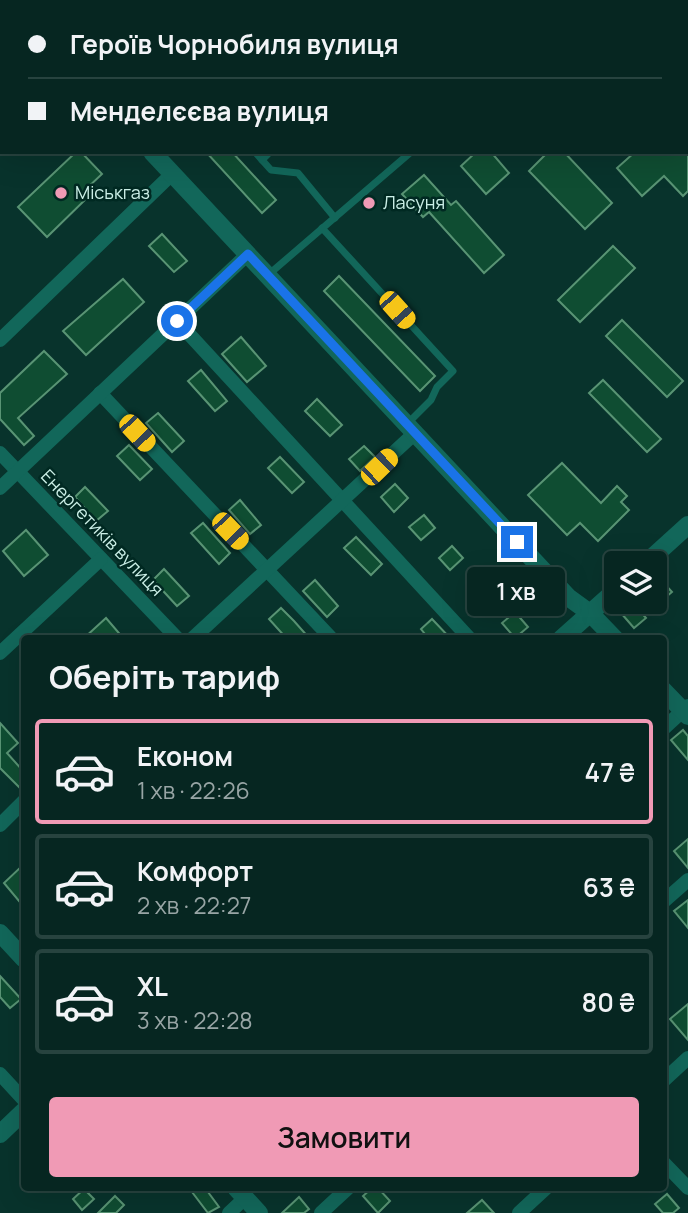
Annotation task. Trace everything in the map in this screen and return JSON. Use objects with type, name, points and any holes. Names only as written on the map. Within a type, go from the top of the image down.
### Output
[{"type":"street","points":[[154,154],[568,597],[590,613],[611,635]]},
{"type":"street","points":[[0,340],[172,174]]},
{"type":"street","points":[[0,488],[248,254]]},
{"type":"street","points":[[177,321],[466,635]]},
{"type":"street","points":[[100,393],[328,635]]},
{"type":"street","points":[[196,635],[343,501],[411,429]]},
{"type":"street","name":"Енергетиків вулиця","points":[[0,453],[174,635]]},
{"type":"street","points":[[659,551],[688,525]]},
{"type":"street","points":[[0,653],[101,559]]},
{"type":"street","points":[[565,635],[604,601]]},
{"type":"street","points":[[667,694],[686,711],[667,726]]},
{"type":"street","points":[[0,825],[21,804]]},
{"type":"street","points":[[667,898],[688,880]]},
{"type":"street","points":[[0,933],[21,956]]},
{"type":"street","points":[[667,1077],[688,1059]]},
{"type":"street","points":[[0,1074],[21,1097]]},
{"type":"street","points":[[0,1134],[21,1114]]},
{"type":"street","points":[[667,1166],[688,1188]]},
{"type":"street","points":[[321,1213],[345,1191]]},
{"type":"street","points":[[519,1213],[543,1191]]},
{"type":"street","points":[[229,1213],[241,1193],[259,1213]]},
{"type":"lane","points":[[257,154],[271,170],[298,173],[335,218]]},
{"type":"lane","points":[[262,160],[268,154]]},
{"type":"lane","points":[[267,275],[409,154]]},
{"type":"lane","points":[[323,228],[453,371],[437,387],[411,429]]},
{"type":"building","name":"Міськгаз","points":[[74,154],[83,154],[102,174],[85,190],[90,195],[47,237],[18,207]]},
{"type":"building","points":[[208,154],[234,154],[276,200],[262,213]]},
{"type":"building","points":[[474,154],[493,154],[509,173],[486,194],[461,166]]},
{"type":"building","points":[[546,154],[566,154],[612,203],[585,229],[529,171]]},
{"type":"building","points":[[633,154],[688,154],[688,191],[683,196],[664,176],[642,196],[617,168]]},
{"type":"building","points":[[424,175],[451,205],[456,201],[504,255],[484,273],[429,212],[423,217],[402,194]]},
{"type":"building","points":[[162,234],[187,261],[174,272],[149,246]]},
{"type":"building","points":[[613,246],[635,268],[580,322],[558,300]]},
{"type":"building","points":[[339,276],[435,376],[420,391],[324,291]]},
{"type":"building","points":[[123,279],[144,302],[86,355],[63,331]]},
{"type":"building","points":[[622,320],[683,381],[667,397],[606,336]]},
{"type":"building","points":[[241,337],[266,366],[247,382],[222,354]]},
{"type":"building","points":[[44,351],[67,374],[18,418],[34,436],[24,445],[0,419],[0,393]]},
{"type":"building","points":[[201,370],[227,401],[215,411],[188,381]]},
{"type":"building","points":[[603,380],[661,439],[647,452],[589,393]]},
{"type":"building","points":[[317,399],[342,425],[330,436],[305,411]]},
{"type":"building","points":[[158,413],[184,441],[172,452],[146,423]]},
{"type":"building","points":[[129,445],[152,469],[140,480],[117,456]]},
{"type":"building","points":[[364,446],[375,457],[360,471],[349,459]]},
{"type":"building","points":[[280,457],[304,482],[292,493],[268,468]]},
{"type":"building","points":[[562,463],[601,503],[617,486],[627,496],[621,502],[629,510],[598,541],[580,523],[567,535],[528,495]]},
{"type":"building","points":[[395,484],[408,498],[394,512],[381,497]]},
{"type":"building","points":[[85,487],[108,511],[96,521],[75,497]]},
{"type":"building","points":[[240,500],[261,525],[250,534],[229,510]]},
{"type":"building","points":[[424,515],[435,528],[421,540],[409,527]]},
{"type":"building","points":[[203,523],[230,553],[219,564],[191,533]]},
{"type":"building","points":[[26,530],[48,555],[24,576],[3,551]]},
{"type":"building","points":[[356,537],[382,564],[371,575],[344,548]]},
{"type":"building","points":[[452,546],[463,558],[450,570],[439,558]]},
{"type":"building","points":[[164,569],[189,596],[177,606],[153,580]]},
{"type":"building","points":[[480,576],[491,589],[479,600],[468,588]]},
{"type":"building","points":[[315,580],[338,606],[327,617],[303,591]]},
{"type":"building","points":[[281,608],[306,635],[283,635],[269,619]]},
{"type":"building","points":[[515,612],[528,627],[519,635],[512,635],[502,623]]},
{"type":"building","points":[[622,614],[643,614],[646,618],[634,628]]},
{"type":"building","points":[[106,618],[121,635],[87,635]]},
{"type":"building","points":[[432,619],[447,635],[426,635],[421,629]]},
{"type":"building","points":[[0,723],[18,743],[7,753],[21,769],[21,789],[0,768]]},
{"type":"building","points":[[683,730],[688,736],[688,760],[671,740]]},
{"type":"building","points":[[688,839],[688,868],[674,851]]},
{"type":"building","points":[[21,867],[21,903],[4,883]]},
{"type":"building","points":[[688,900],[688,928],[674,911]]},
{"type":"building","points":[[0,976],[21,999],[10,1008],[0,997]]},
{"type":"building","points":[[688,1004],[688,1040],[670,1019]]},
{"type":"building","points":[[82,1191],[86,1191],[94,1199],[82,1210],[73,1199]]},
{"type":"building","points":[[191,1191],[207,1191],[219,1207],[208,1213]]},
{"type":"building","points":[[369,1191],[381,1191],[390,1201],[378,1213],[363,1196]]},
{"type":"building","points":[[667,1194],[679,1208],[673,1213],[663,1213],[655,1204]]},
{"type":"building","points":[[115,1196],[124,1205],[116,1213],[98,1213]]},
{"type":"building","points":[[299,1197],[309,1209],[304,1213],[282,1213]]},
{"type":"building","points":[[482,1200],[494,1213],[467,1213]]},
{"type":"place","name":"Міськгаз","points":[[61,193]]},
{"type":"place","name":"Ласуня","points":[[369,203]]},
{"type":"route","points":[[177,321],[248,254],[517,542]]}]
